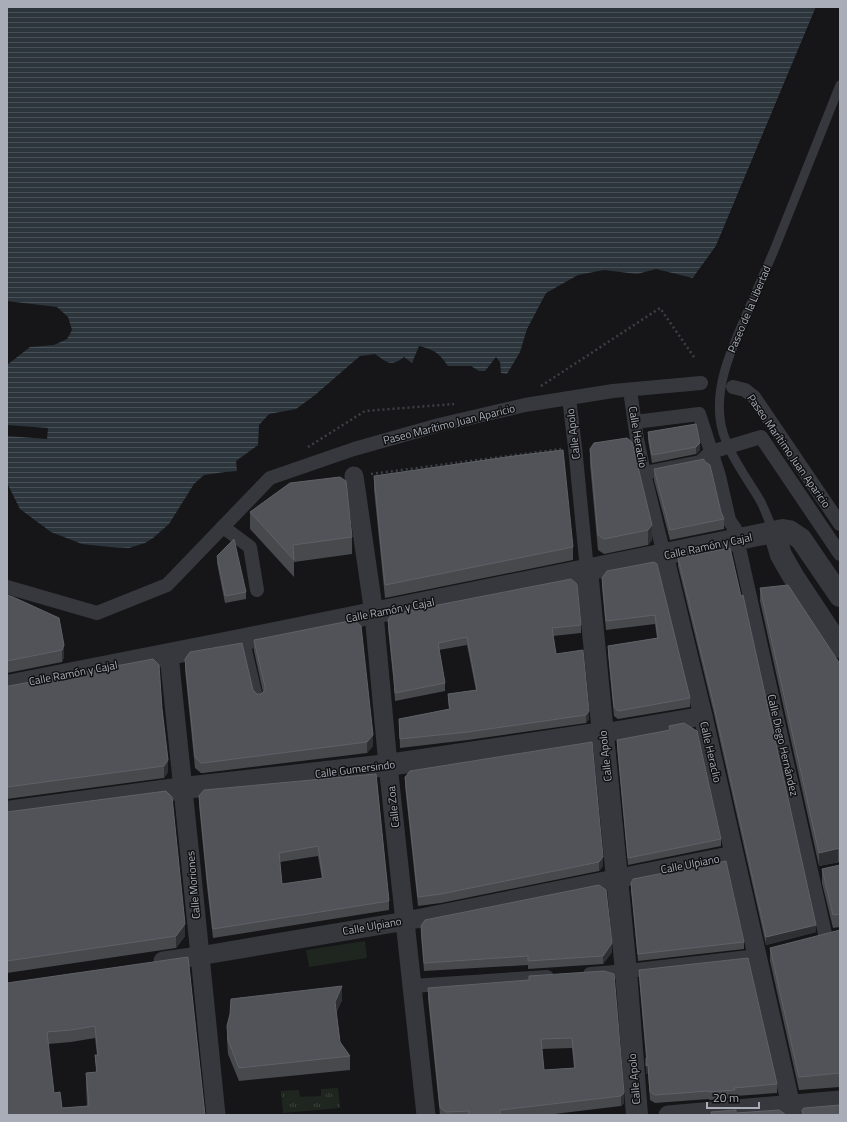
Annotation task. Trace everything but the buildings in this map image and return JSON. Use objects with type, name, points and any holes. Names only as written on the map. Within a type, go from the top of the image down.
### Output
[{"type":"street","name":"Paseo Marítimo Juan Aparicio","points":[[7,587],[97,613],[168,585],[270,478],[354,449],[439,424],[525,405],[630,390],[701,382]]},
{"type":"street","name":"Paseo Marítimo Juan Aparicio","points":[[733,387],[745,390],[754,397],[840,524]]},
{"type":"street","name":"Calle Heraclio","points":[[630,390],[644,473],[703,716],[791,1110]]},
{"type":"street","name":"Calle Apolo","points":[[569,398],[617,878],[637,1115]]},
{"type":"street","points":[[635,422],[699,414],[719,476],[729,520],[735,529]]},
{"type":"street","points":[[644,473],[700,462],[711,452],[761,437],[840,554]]},
{"type":"street","name":"Calle Zoa","points":[[354,476],[374,614],[388,765],[426,1115]]},
{"type":"street","points":[[223,527],[250,547],[257,590]]},
{"type":"street","points":[[774,532],[783,530],[789,531],[801,539],[840,596]]},
{"type":"street","name":"Calle Ramón y Cajal","points":[[7,686],[245,640],[774,532]]},
{"type":"street","name":"Paseo de la Libertad","points":[[774,532],[782,555],[793,576],[840,647]]},
{"type":"street","name":"Calle Diego Hernández","points":[[740,552],[820,874],[833,936]]},
{"type":"street","name":"Calle Moriones","points":[[169,655],[184,788],[199,956],[216,1115]]},
{"type":"street","name":"Calle Gumersindo","points":[[7,812],[184,788],[388,765],[602,733],[703,716]]},
{"type":"street","name":"Calle Ulpiano","points":[[148,963],[199,956],[406,921],[734,855]]},
{"type":"street","points":[[812,941],[833,936]]},
{"type":"street","points":[[636,970],[749,957]]},
{"type":"street","points":[[577,975],[615,972]]},
{"type":"street","points":[[412,986],[561,976]]},
{"type":"street","points":[[668,1115],[791,1110],[840,1100]]},
{"type":"lane","name":"Paseo de la Libertad","points":[[774,532],[769,523],[765,510],[728,447],[722,431],[719,407],[721,385],[727,362],[840,85]]},
{"type":"lane","points":[[245,640],[259,699]]},
{"type":"green space","points":[[365,941],[367,958],[309,967],[306,950]]},
{"type":"green space","points":[[338,1088],[340,1108],[283,1113],[281,1091],[299,1090],[300,1097],[321,1096],[321,1089]]},
{"type":"shaded area","points":[[7,7],[816,7],[716,246],[693,278],[656,269],[637,274],[604,270],[578,275],[546,293],[527,329],[520,352],[507,374],[501,373],[500,362],[496,357],[485,371],[479,371],[471,366],[448,366],[436,353],[419,346],[412,363],[404,357],[396,362],[390,363],[386,362],[375,354],[360,356],[315,395],[296,409],[269,414],[259,425],[258,445],[236,461],[237,471],[204,475],[194,484],[169,524],[145,543],[129,548],[82,544],[51,532],[20,509],[7,483],[7,436],[47,439],[48,428],[7,425],[7,365],[30,347],[54,345],[67,339],[72,330],[68,317],[57,307],[7,301]]},
{"type":"pier","points":[[816,7],[818,7],[718,246],[695,279],[692,279],[716,246]]}]
